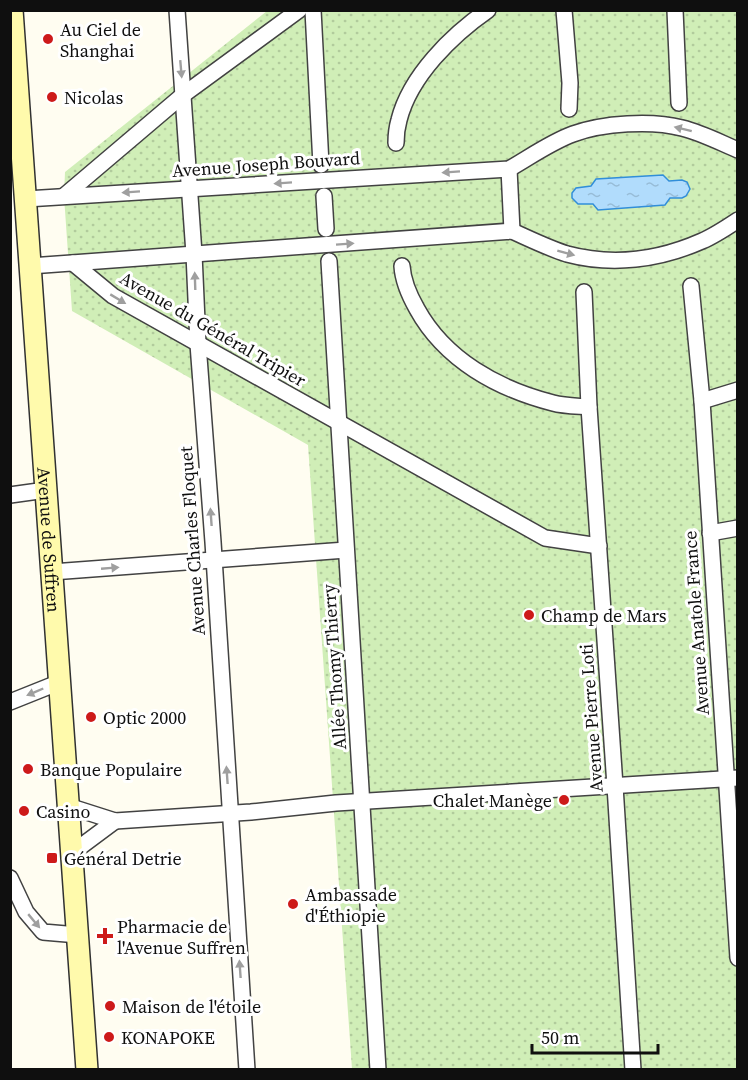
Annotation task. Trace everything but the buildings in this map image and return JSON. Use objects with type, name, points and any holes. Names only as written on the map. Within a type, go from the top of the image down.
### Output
[{"type":"main road","name":"Avenue de Suffren","points":[[12,10],[16,164],[26,198],[87,1070]]},
{"type":"street","name":"Avenue Charles Floquet","points":[[177,10],[247,1070]]},
{"type":"street","points":[[64,196],[183,95],[299,10]]},
{"type":"street","points":[[313,10],[321,165]]},
{"type":"street","points":[[396,143],[398,121],[404,105],[423,72],[454,37],[488,10]]},
{"type":"street","points":[[564,10],[570,109]]},
{"type":"street","points":[[675,10],[679,103]]},
{"type":"street","points":[[512,231],[509,169],[573,134],[594,127],[658,124],[699,133],[738,150]]},
{"type":"street","name":"Avenue Joseph Bouvard","points":[[26,198],[509,169]]},
{"type":"street","points":[[324,196],[326,229]]},
{"type":"street","points":[[30,266],[512,231],[568,254],[598,259],[625,260],[651,257],[678,250],[703,241],[738,220]]},
{"type":"street","name":"Allée Thomy Thierry","points":[[329,261],[378,1070]]},
{"type":"street","name":"Avenue du Général Tripier","points":[[73,263],[113,296],[545,538],[599,546]]},
{"type":"street","points":[[402,266],[410,296],[422,318],[457,358],[480,374],[507,388],[556,404],[589,407]]},
{"type":"street","name":"Avenue Anatole France","points":[[692,285],[710,533],[732,779],[738,958]]},
{"type":"street","name":"Avenue Pierre Loti","points":[[584,292],[589,407],[633,1070]]},
{"type":"street","points":[[702,401],[738,390]]},
{"type":"street","points":[[10,495],[46,490]]},
{"type":"street","points":[[710,533],[738,528]]},
{"type":"street","points":[[52,572],[346,550]]},
{"type":"street","points":[[10,702],[60,682]]},
{"type":"street","points":[[68,806],[115,821],[362,801],[732,779]]},
{"type":"street","points":[[98,815],[99,832]]},
{"type":"street","points":[[72,853],[115,821]]},
{"type":"street","points":[[10,878],[27,912],[43,932],[78,935]]},
{"type":"green space","name":"Champ de Mars","points":[[267,11],[737,11],[737,1069],[352,1069],[308,445],[72,311],[64,196],[65,172]]},
{"type":"water","points":[[663,175],[669,181],[687,182],[690,189],[686,196],[670,198],[665,205],[598,210],[593,204],[578,204],[572,198],[572,193],[576,188],[591,186],[596,179]]},
{"type":"place","name":"Au Ciel de Shanghai","points":[[48,39]]},
{"type":"place","name":"Nicolas","points":[[52,97]]},
{"type":"place","name":"Champ de Mars","points":[[529,615]]},
{"type":"place","name":"Optic 2000","points":[[91,717]]},
{"type":"place","name":"Banque Populaire","points":[[28,769]]},
{"type":"place","name":"Chalet Manège","points":[[564,800]]},
{"type":"place","name":"Casino","points":[[24,811]]},
{"type":"place","name":"Général Detrie","points":[[52,858]]},
{"type":"place","name":"Ambassade d'Éthiopie","points":[[293,904]]},
{"type":"place","name":"Pharmacie de l'Avenue Suffren","points":[[105,936]]},
{"type":"place","name":"Maison de l'étoile","points":[[110,1006]]},
{"type":"place","name":"KONAPOKE","points":[[109,1037]]}]
